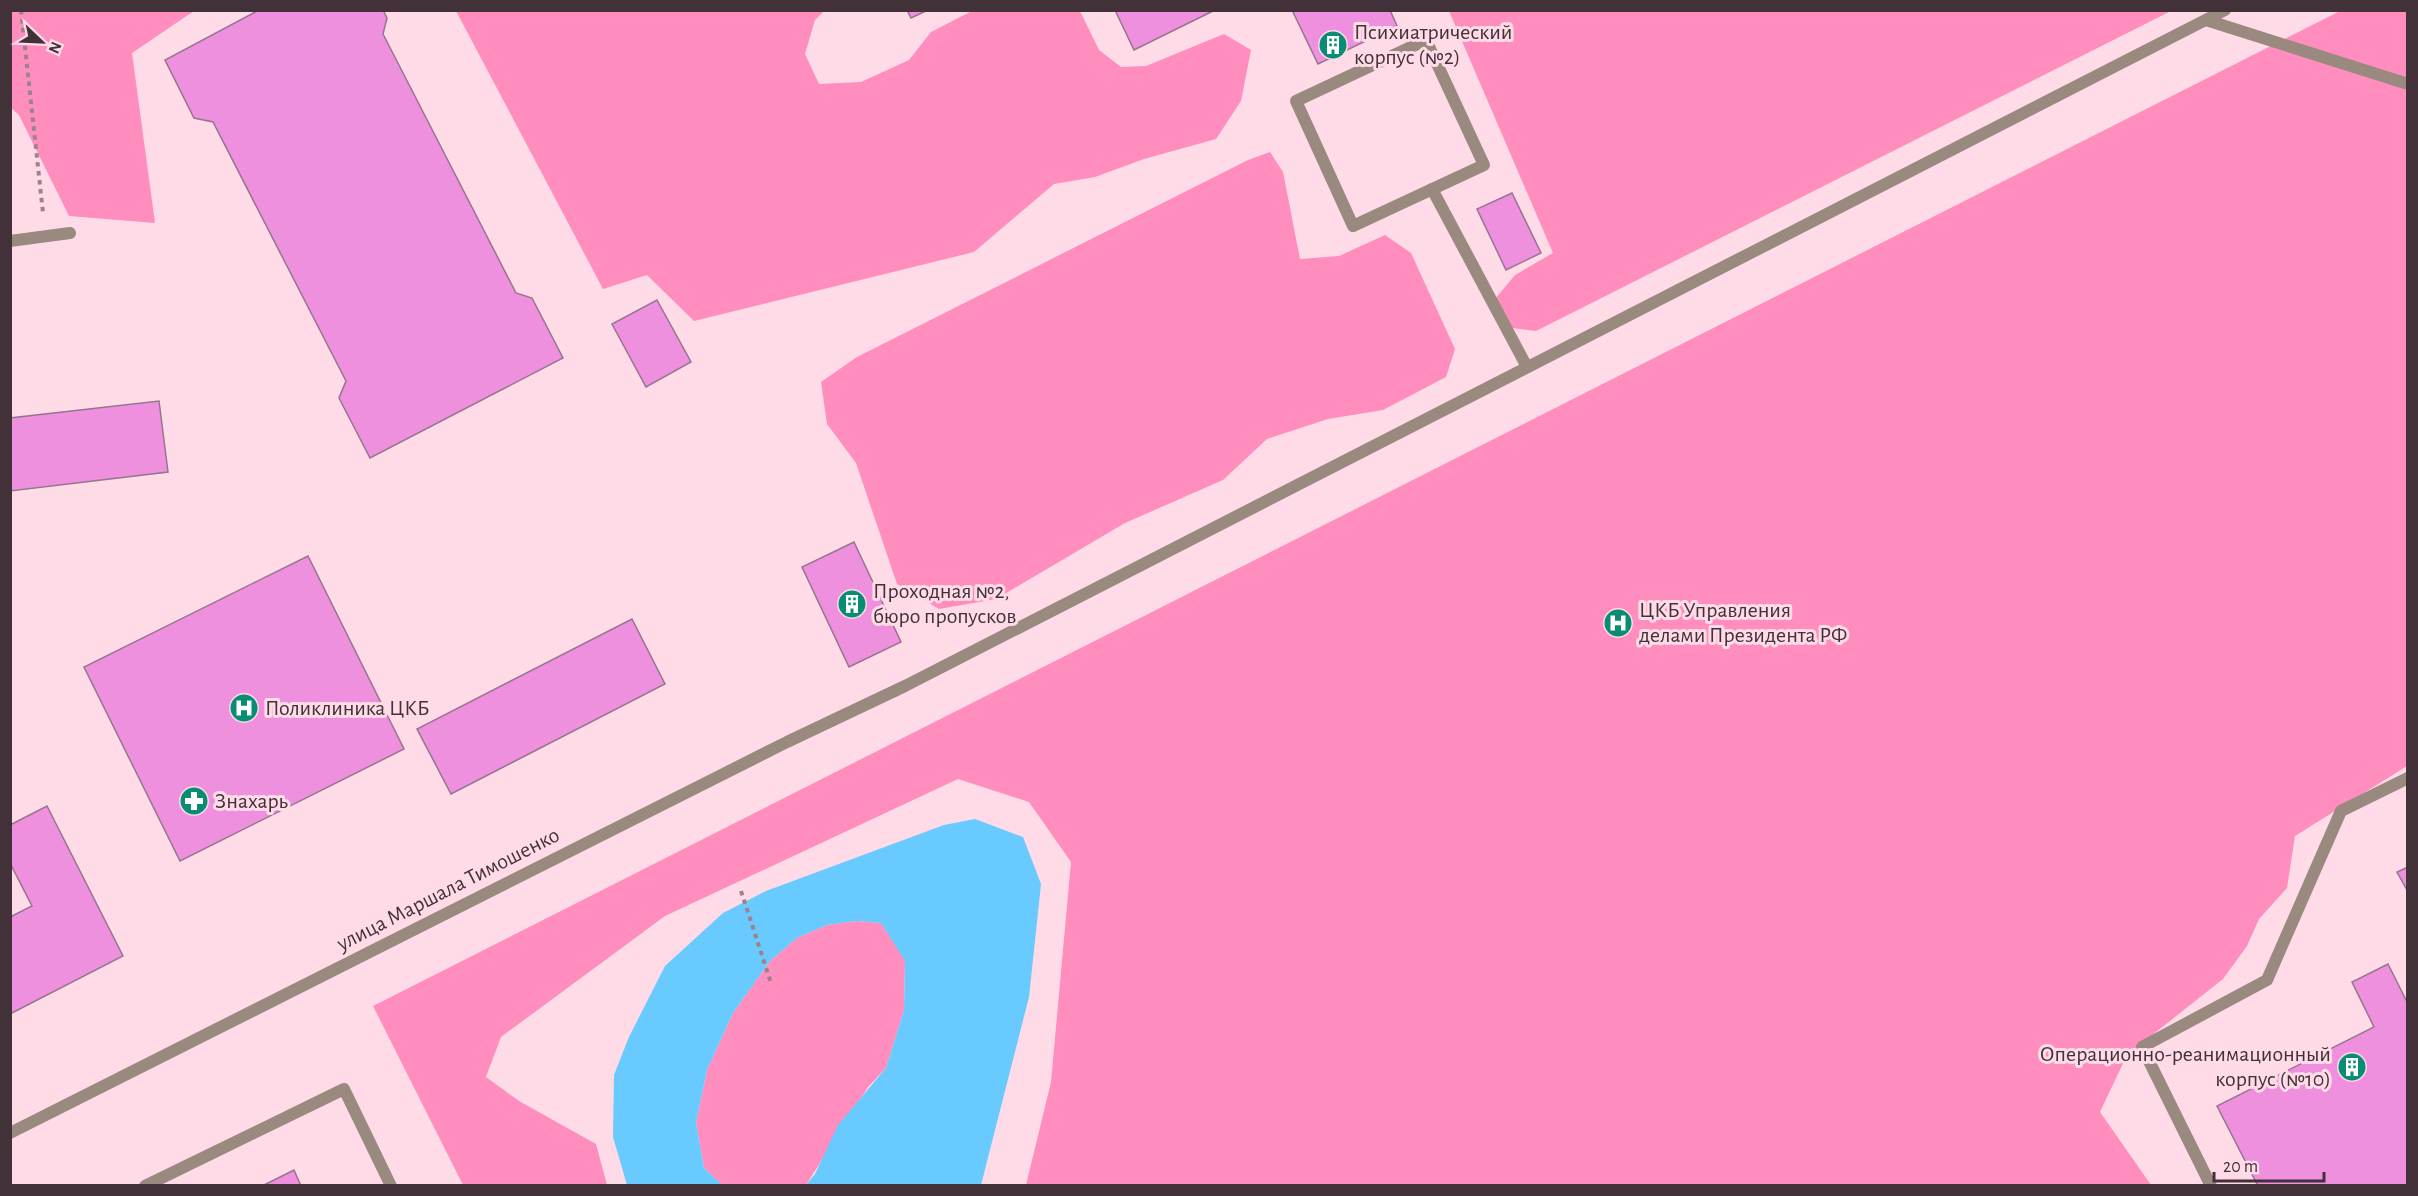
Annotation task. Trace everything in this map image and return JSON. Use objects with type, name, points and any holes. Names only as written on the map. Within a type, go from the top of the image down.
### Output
[{"type":"lane","name":"улица Маршала Тимошенко","points":[[10,1133],[787,742],[905,686],[2225,10]]},
{"type":"lane","points":[[2206,20],[2408,84]]},
{"type":"lane","points":[[1426,40],[1484,165],[1432,189],[1353,226],[1296,101],[1426,40]]},
{"type":"lane","points":[[1432,189],[1527,367]]},
{"type":"lane","points":[[10,241],[70,233]]},
{"type":"lane","points":[[2211,1185],[2142,1047],[2267,980],[2342,811],[2408,778]]},
{"type":"lane","points":[[145,1185],[344,1089],[391,1185]]},
{"type":"path","points":[[21,10],[45,236]]},
{"type":"path","points":[[741,891],[771,983]]},
{"type":"shaded area","points":[[10,11],[194,11],[132,53],[155,223],[69,216],[19,115],[11,108]]},
{"type":"shaded area","points":[[456,11],[824,11],[815,20],[805,54],[819,84],[861,82],[909,60],[931,32],[972,11],[1080,11],[1099,50],[1121,67],[1146,66],[1224,34],[1251,50],[1241,101],[1216,139],[1144,159],[1095,177],[1054,184],[974,252],[694,321],[647,275],[603,289]]},
{"type":"shaded area","points":[[1449,11],[2171,11],[1536,331],[1512,328],[1495,299],[1515,275],[1553,253]]},
{"type":"shaded area","points":[[2340,11],[2407,11],[2407,766],[2295,836],[2287,888],[2259,919],[2247,946],[2223,979],[2127,1055],[2100,1112],[2151,1185],[1026,1185],[1051,1082],[1071,862],[1029,802],[958,779],[665,916],[501,1037],[486,1077],[519,1101],[596,1144],[607,1185],[463,1185],[373,1006]]},
{"type":"shaded area","points":[[1270,152],[1283,172],[1300,259],[1339,256],[1385,235],[1411,253],[1455,349],[1446,377],[1383,410],[1328,419],[1267,439],[1223,480],[1125,523],[996,599],[939,609],[897,584],[856,463],[827,424],[821,382],[857,357],[1248,160]]},
{"type":"shaded area","points":[[857,921],[881,923],[905,960],[904,1010],[886,1068],[868,1087],[806,1185],[722,1185],[704,1168],[696,1123],[707,1070],[733,1013],[770,961],[797,938],[827,925]]},
{"type":"water","points":[[975,819],[1023,837],[1041,884],[1029,997],[981,1185],[806,1185],[815,1174],[838,1125],[886,1068],[904,1010],[905,961],[881,923],[857,921],[827,925],[797,938],[770,961],[733,1013],[707,1070],[696,1123],[704,1168],[722,1185],[627,1185],[613,1137],[614,1075],[629,1037],[665,966],[723,913],[766,891],[944,825]]},
{"type":"building","points":[[259,10],[383,10],[387,18],[383,34],[516,293],[532,298],[563,358],[370,458],[339,398],[346,381],[213,122],[194,118],[165,60]]},
{"type":"building","points":[[907,10],[928,10],[911,18]]},
{"type":"building","points":[[1115,10],[1215,10],[1134,50]]},
{"type":"building","name":"Психиатрический корпус (№2)","points":[[1292,10],[1390,10],[1397,26],[1318,64]]},
{"type":"building","points":[[1512,193],[1541,253],[1506,270],[1477,209]]},
{"type":"building","points":[[657,300],[691,362],[646,387],[612,324]]},
{"type":"building","points":[[159,401],[168,472],[10,491],[10,418]]},
{"type":"building","name":"Проходная №2, бюро пропусков","points":[[854,542],[901,642],[849,667],[802,567]]},
{"type":"building","name":"Поликлиника ЦКБ","points":[[308,556],[404,749],[180,861],[84,667]]},
{"type":"building","points":[[632,619],[665,684],[451,794],[417,729]]},
{"type":"building","points":[[47,806],[123,956],[10,1014],[10,917],[32,906],[10,863],[10,825]]},
{"type":"building","points":[[2408,867],[2408,892],[2397,872]]},
{"type":"building","name":"Операционно-реанимационный корпус (№10)","points":[[2388,964],[2408,1004],[2408,1186],[2258,1186],[2217,1106],[2374,1027],[2352,982]]},
{"type":"building","points":[[294,1170],[301,1186],[262,1186]]},
{"type":"place","name":"Психиатрический корпус (№2)","points":[[1333,45]]},
{"type":"place","name":"Проходная №2, бюро пропусков","points":[[852,604]]},
{"type":"place","name":"ЦКБ Управления делами Президента РФ","points":[[1618,623]]},
{"type":"place","name":"Поликлиника ЦКБ","points":[[244,708]]},
{"type":"place","name":"Знахарь","points":[[194,801]]},
{"type":"place","name":"Операционно-реанимационный корпус (№10)","points":[[2352,1067]]}]
